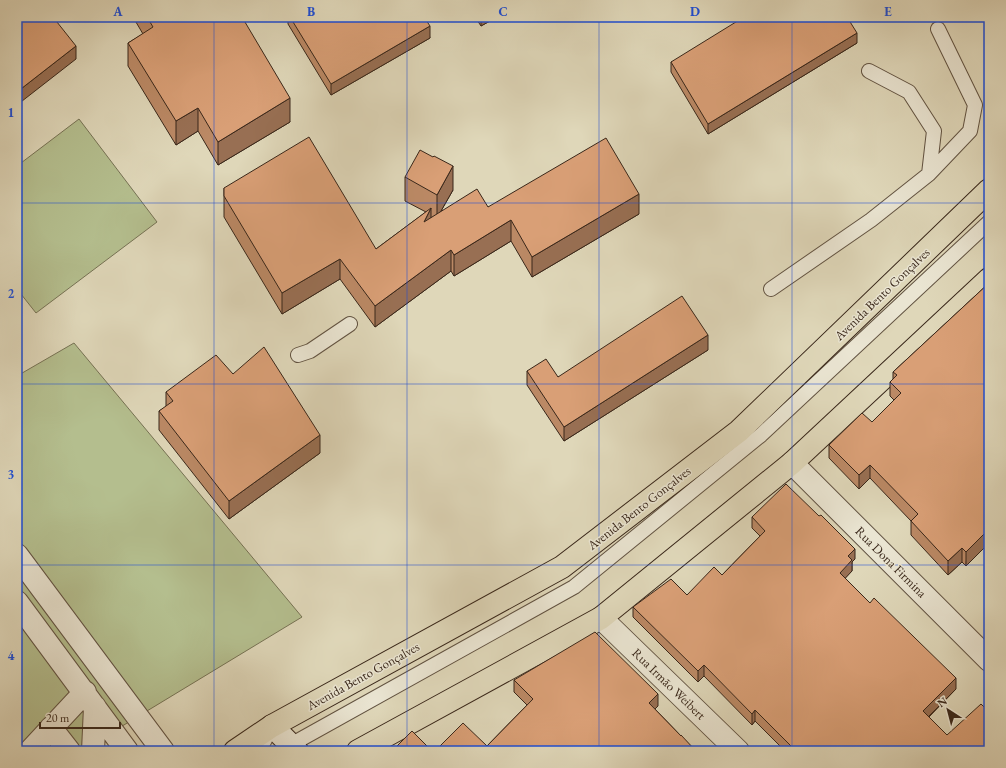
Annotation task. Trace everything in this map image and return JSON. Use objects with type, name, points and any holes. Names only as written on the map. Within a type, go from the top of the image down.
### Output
[{"type":"main road","name":"Avenida Bento Gonçalves","points":[[235,751],[272,726],[562,568],[739,431],[989,190]]},
{"type":"main road","points":[[358,751],[601,618],[792,464],[989,278]]},
{"type":"street","name":"Rua Dona Firmina","points":[[792,464],[989,660]]},
{"type":"street","points":[[17,555],[163,751]]},
{"type":"street","points":[[17,602],[127,751]]},
{"type":"street","name":"Rua Irmão Weibert","points":[[601,618],[738,751]]},
{"type":"street","points":[[30,751],[51,728],[90,699]]},
{"type":"street","points":[[90,699],[93,751]]},
{"type":"street","points":[[110,728],[133,711]]},
{"type":"street","points":[[272,726],[290,749]]},
{"type":"street","points":[[51,728],[68,751]]},
{"type":"lane","points":[[771,289],[871,220],[929,174],[970,131],[975,105],[938,29]]},
{"type":"lane","points":[[869,71],[909,92],[934,131],[929,174]]},
{"type":"lane","points":[[290,749],[574,587],[761,435],[989,222]]},
{"type":"lane","points":[[298,355],[310,351],[350,324]]},
{"type":"lane","points":[[259,751],[272,726]]},
{"type":"green space","points":[[79,119],[157,222],[36,313],[17,289],[17,166]]},
{"type":"green space","points":[[74,343],[302,617],[81,751],[17,751],[17,376]]},
{"type":"building","points":[[17,17],[53,17],[76,46],[17,92]]},
{"type":"building","points":[[147,17],[242,17],[290,98],[218,142],[198,108],[176,121],[128,43],[153,27]]},
{"type":"building","points":[[290,17],[424,17],[430,26],[331,84]]},
{"type":"building","points":[[744,17],[847,17],[857,33],[708,124],[671,62]]},
{"type":"building","points":[[309,137],[376,249],[431,208],[424,222],[477,189],[488,207],[606,138],[639,194],[532,257],[511,220],[454,255],[451,250],[375,306],[340,259],[282,293],[224,196],[224,188]]},
{"type":"building","points":[[420,150],[453,166],[437,195],[405,177]]},
{"type":"building","points":[[989,283],[989,529],[966,552],[962,548],[948,561],[911,521],[918,514],[870,465],[859,475],[829,445],[862,413],[872,422],[901,393],[890,382],[897,375],[893,372]]},
{"type":"building","points":[[682,296],[708,335],[564,427],[527,371],[546,359],[558,377]]},
{"type":"building","points":[[264,347],[320,435],[229,501],[159,411],[173,401],[166,392],[216,355],[233,374]]},
{"type":"building","points":[[786,484],[819,516],[821,515],[855,549],[848,556],[852,560],[840,573],[870,603],[874,598],[956,678],[923,711],[947,735],[981,704],[989,712],[989,751],[796,751],[755,710],[752,714],[704,665],[698,671],[633,607],[671,579],[687,595],[714,567],[722,575],[765,531],[752,517]]},
{"type":"building","points":[[595,632],[658,694],[649,703],[696,751],[435,751],[463,723],[487,746],[533,699],[514,680]]},
{"type":"building","points":[[412,731],[432,751],[392,751]]}]
